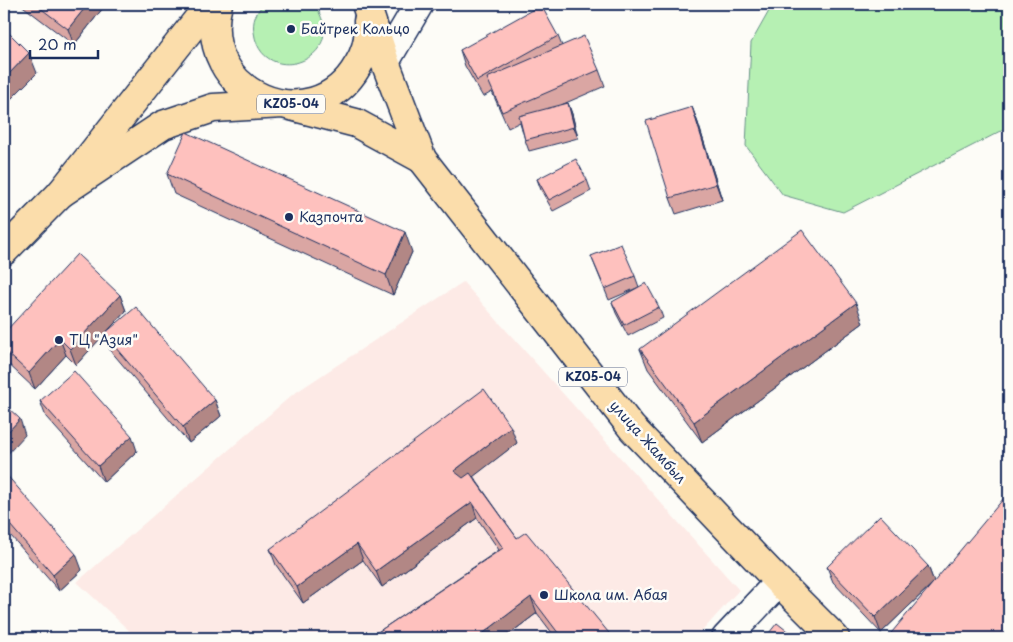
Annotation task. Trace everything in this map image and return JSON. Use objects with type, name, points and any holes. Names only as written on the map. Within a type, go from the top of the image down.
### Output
[{"type":"main road","points":[[4,251],[61,193],[210,4]]},
{"type":"main road","name":"KZ05-04","points":[[218,4],[214,18],[215,42],[224,66],[239,84],[260,98],[283,104],[309,103],[332,93],[352,76],[364,54],[368,38],[369,29],[366,4]]},
{"type":"main road","name":"улица Жамбыл","points":[[366,4],[385,62],[422,160],[632,428],[835,638]]},
{"type":"main road","points":[[61,193],[163,126],[213,108],[283,104]]},
{"type":"main road","name":"улица Жамбыл","points":[[283,104],[356,123],[422,160]]},
{"type":"street","points":[[385,62],[419,4]]},
{"type":"street","points":[[726,638],[779,582]]},
{"type":"shaded area","points":[[463,282],[739,590],[696,638],[137,638],[77,582],[292,395]]},
{"type":"green space","points":[[264,4],[314,4],[323,24],[322,40],[314,53],[302,61],[287,64],[272,60],[260,50],[254,32],[254,21]]},
{"type":"green space","points":[[773,4],[1009,4],[1009,127],[843,212],[783,195],[746,146],[751,43]]},
{"type":"building","points":[[35,4],[88,4],[68,29]]},
{"type":"building","points":[[541,5],[558,36],[477,81],[460,50]]},
{"type":"building","points":[[4,28],[29,53],[4,79]]},
{"type":"building","points":[[584,36],[599,70],[502,112],[487,78]]},
{"type":"building","points":[[568,103],[574,127],[525,140],[519,116]]},
{"type":"building","points":[[692,107],[716,184],[670,198],[646,121]]},
{"type":"building","points":[[186,132],[405,232],[386,275],[167,174]]},
{"type":"building","points":[[576,159],[587,180],[549,200],[537,179]]},
{"type":"building","points":[[802,230],[856,303],[694,422],[640,349]]},
{"type":"building","points":[[621,244],[635,276],[605,289],[591,256]]},
{"type":"building","points":[[77,254],[120,295],[70,349],[60,339],[29,373],[4,350],[4,333]]},
{"type":"building","points":[[646,283],[659,307],[624,325],[612,302]]},
{"type":"building","points":[[136,307],[215,400],[183,427],[104,334]]},
{"type":"building","points":[[74,371],[132,436],[98,466],[40,401]]},
{"type":"building","points":[[484,389],[511,427],[454,471],[463,478],[470,473],[517,538],[526,532],[613,638],[562,638],[531,597],[477,638],[369,638],[503,548],[472,502],[376,571],[357,544],[297,587],[270,549]]},
{"type":"building","points":[[4,404],[20,419],[4,436]]},
{"type":"building","points":[[4,472],[76,554],[53,575],[4,518]]},
{"type":"building","points":[[1009,492],[1009,638],[887,638]]},
{"type":"building","points":[[880,515],[928,566],[875,617],[827,567]]},
{"type":"building","points":[[777,623],[796,638],[765,638]]},
{"type":"place","name":"Байтрек Кольцо","points":[[291,29]]},
{"type":"place","name":"Казпочта","points":[[289,217]]},
{"type":"place","name":"ТЦ \"Азия\"","points":[[59,340]]},
{"type":"place","name":"Школа им. Абая","points":[[544,595]]}]
